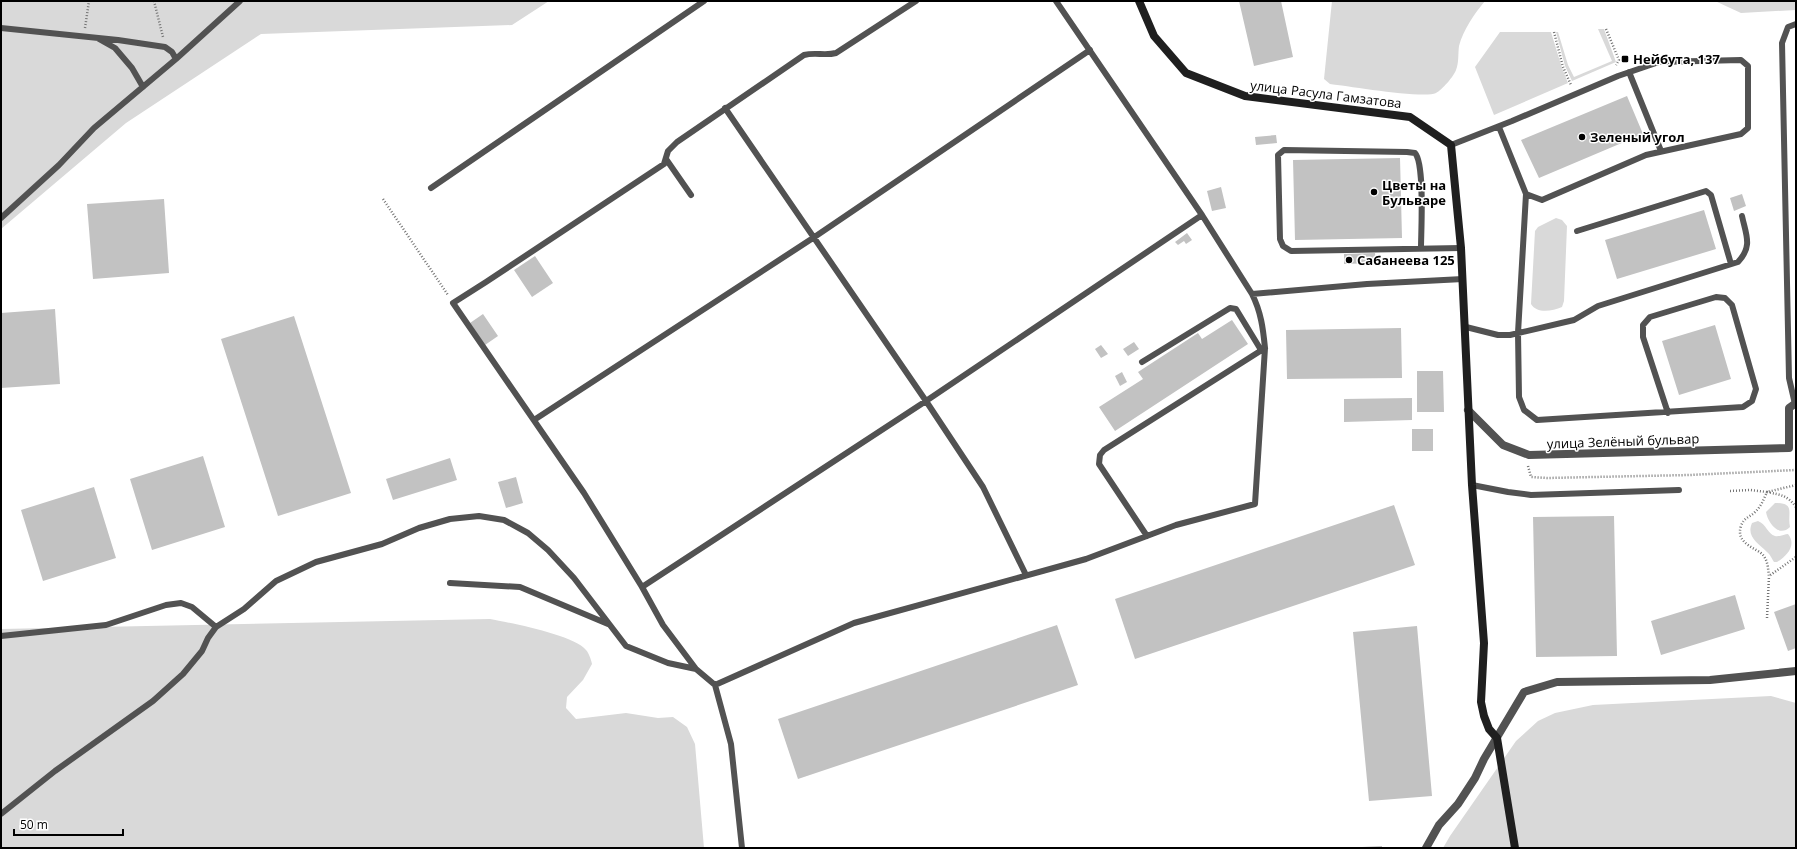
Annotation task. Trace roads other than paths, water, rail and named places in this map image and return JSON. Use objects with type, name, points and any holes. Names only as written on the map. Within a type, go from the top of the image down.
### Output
[{"type":"main road","name":"улица Расула Гамзатова","points":[[1139,1],[1154,36],[1186,74],[1245,96],[1410,117],[1451,145]]},
{"type":"main road","points":[[1451,145],[1461,248],[1466,327],[1472,485],[1484,643],[1481,702],[1489,729],[1497,738],[1515,848]]},
{"type":"street","points":[[1793,448],[1790,408],[1795,404]]},
{"type":"street","name":"улица Зелёный бульвар","points":[[1468,410],[1503,445],[1529,455],[1793,448]]},
{"type":"street","points":[[1426,848],[1439,825],[1458,804],[1475,778],[1484,759],[1524,692],[1557,682],[1710,680],[1796,671]]},
{"type":"lane","points":[[1,218],[59,165],[94,128],[143,88],[240,1]]},
{"type":"lane","points":[[431,188],[704,1]]},
{"type":"lane","points":[[742,848],[731,744],[714,685],[696,669],[663,625],[642,587],[584,493],[453,303],[664,164],[668,150],[677,142],[804,54],[814,52],[826,55],[836,53],[916,1]]},
{"type":"lane","points":[[714,685],[854,623],[1086,559],[1176,525],[1254,504],[1263,349],[1263,322],[1260,310],[1252,294],[1202,215],[1056,1]]},
{"type":"lane","points":[[1795,404],[1789,378],[1782,43],[1788,27],[1796,24]]},
{"type":"lane","points":[[1,28],[83,36],[165,47],[172,52],[176,59]]},
{"type":"lane","points":[[98,38],[116,48],[132,68],[143,88]]},
{"type":"lane","points":[[534,420],[813,238],[1090,50]]},
{"type":"lane","points":[[1451,145],[1629,72],[1659,62],[1741,60],[1748,66],[1748,128],[1741,134],[1646,155],[1542,200],[1526,194]]},
{"type":"lane","points":[[1629,72],[1662,151]]},
{"type":"lane","points":[[725,108],[926,401],[982,487],[1026,575]]},
{"type":"lane","points":[[1498,127],[1526,194],[1518,333],[1519,397],[1524,410],[1537,420],[1668,412],[1743,407],[1752,401],[1756,390],[1732,304],[1725,298],[1716,297],[1650,317],[1643,325],[1642,337],[1668,412]]},
{"type":"lane","points":[[1421,248],[1421,182],[1419,160],[1415,153],[1284,150],[1278,155],[1280,238],[1283,246],[1291,251],[1461,248]]},
{"type":"lane","points":[[666,159],[691,195]]},
{"type":"lane","points":[[1577,231],[1706,191],[1711,195],[1731,264]]},
{"type":"lane","points":[[642,587],[926,401],[1202,215]]},
{"type":"lane","points":[[1466,327],[1498,335],[1518,333],[1574,320],[1598,306],[1738,262],[1746,254],[1748,242],[1742,216]]},
{"type":"lane","points":[[1252,294],[1367,284],[1463,279]]},
{"type":"lane","points":[[1142,362],[1230,308],[1236,309],[1263,349]]},
{"type":"lane","points":[[1148,536],[1099,464],[1100,455],[1104,450],[1263,349]]},
{"type":"lane","points":[[1472,485],[1531,495],[1679,490]]},
{"type":"lane","points":[[1,814],[55,771],[154,700],[183,674],[202,651],[216,626],[244,609],[276,581],[316,562],[382,544],[419,528],[450,519],[479,516],[504,520],[528,533],[548,550],[574,578],[626,646],[668,663],[696,669]]},
{"type":"lane","points":[[450,583],[520,587],[609,624]]},
{"type":"lane","points":[[1,636],[106,625],[166,605],[181,603],[192,607],[216,626]]},
{"type":"place","name":"Нейбута, 137","points":[[1625,59]]},
{"type":"place","name":"Зеленый угол","points":[[1582,137]]},
{"type":"place","name":"Цветы на Бульваре","points":[[1374,192]]},
{"type":"place","name":"Сабанеева 125","points":[[1349,260]]}]
